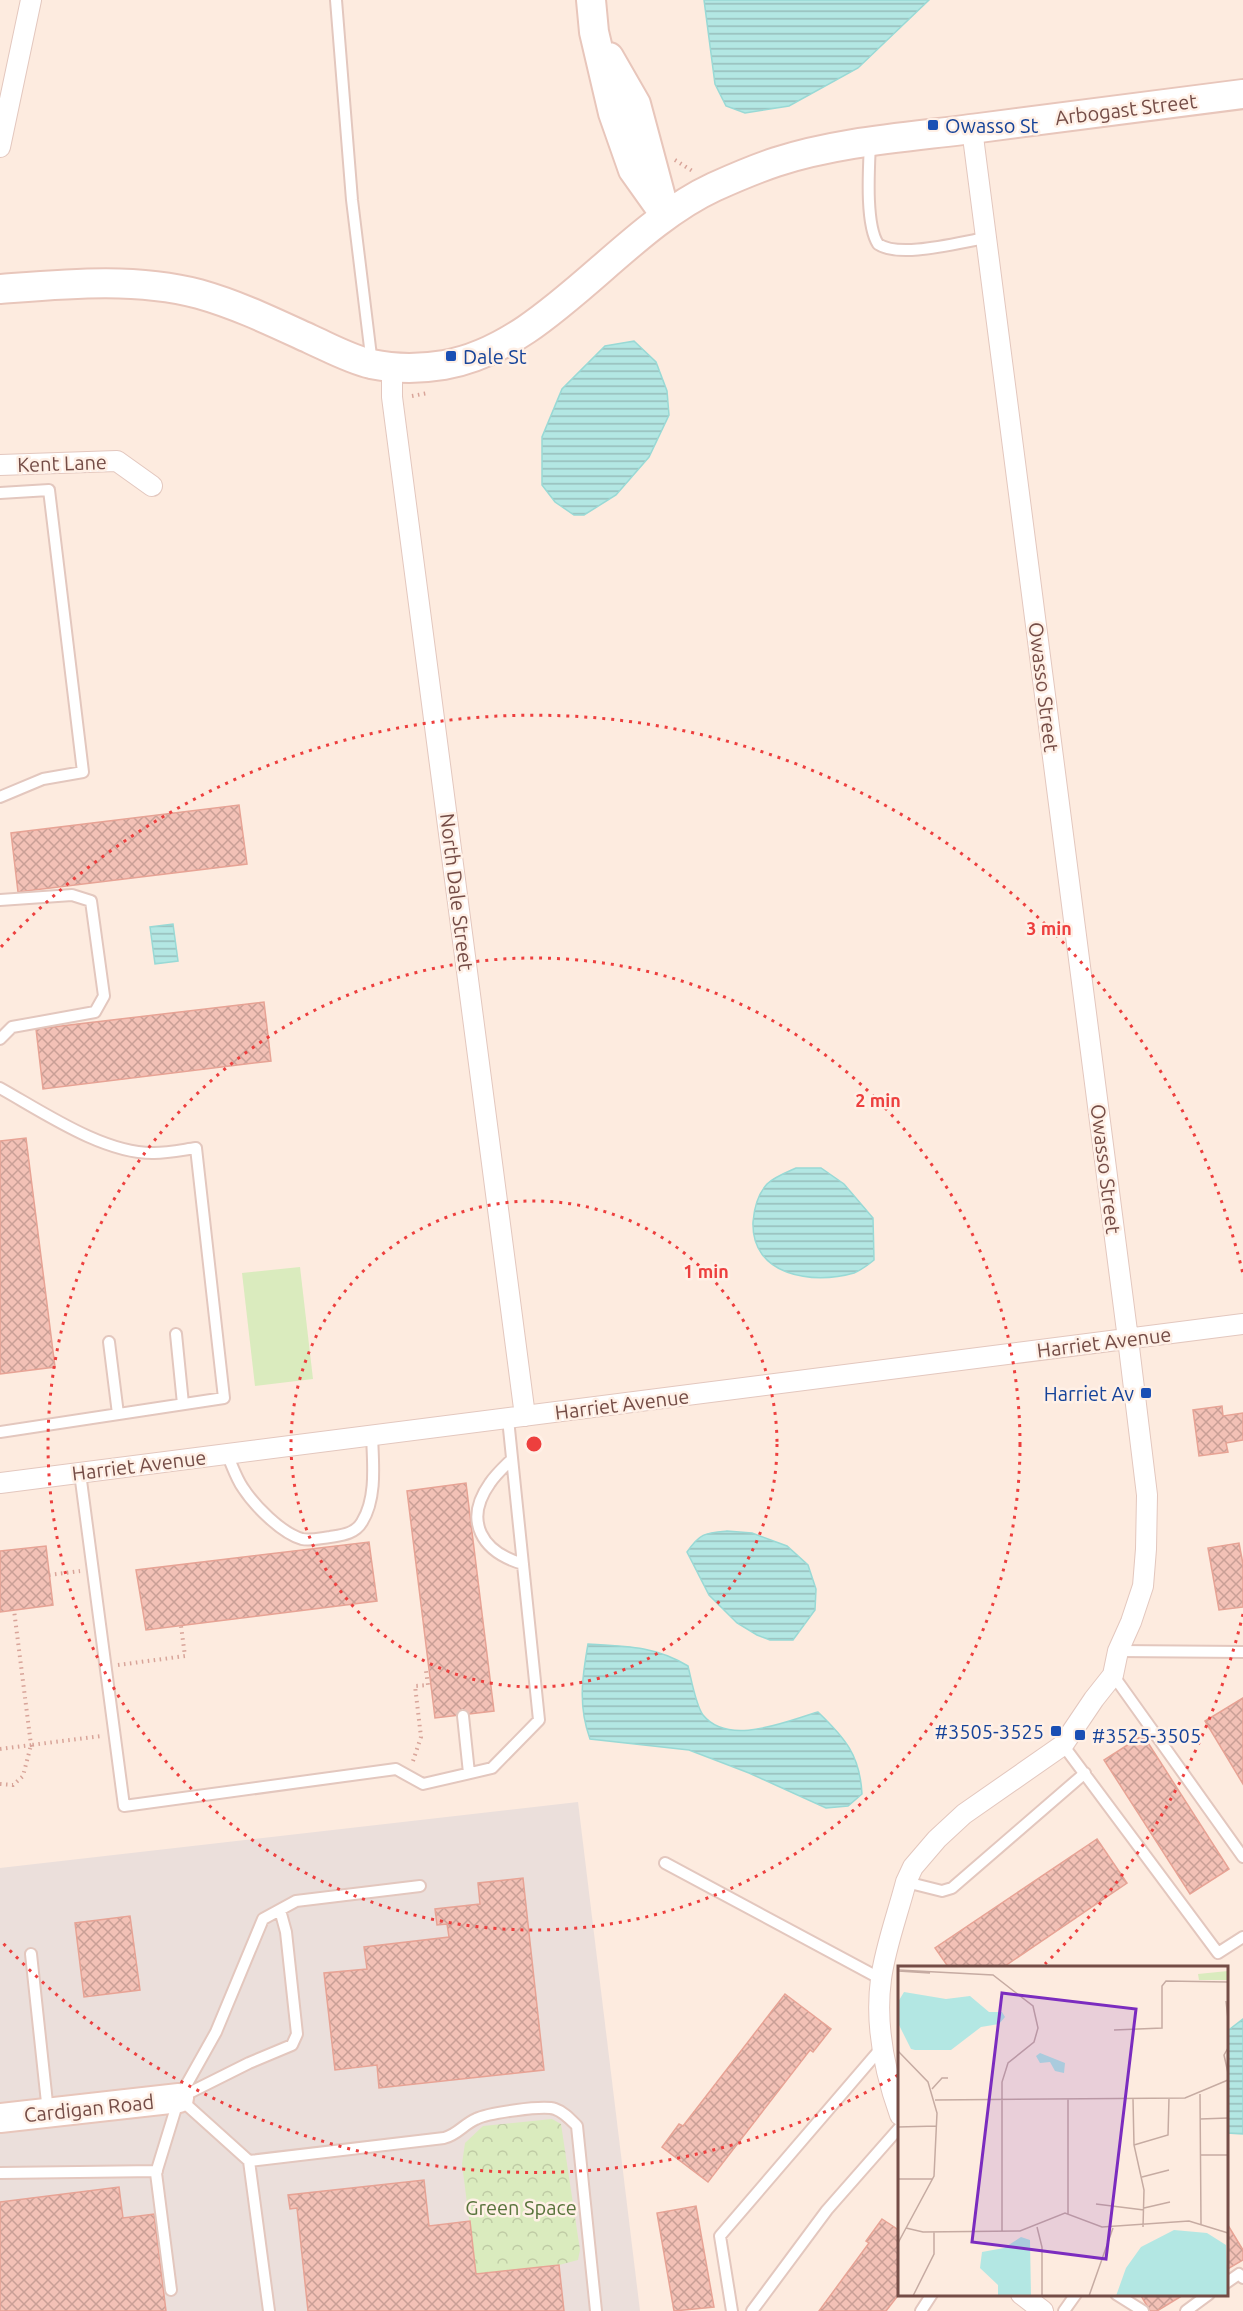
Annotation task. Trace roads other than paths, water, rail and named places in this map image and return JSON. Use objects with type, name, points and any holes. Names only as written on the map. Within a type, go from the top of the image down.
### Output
[{"type":"street","points":[[0,147],[31,0]]},
{"type":"street","points":[[591,0],[594,32],[636,104],[665,215]]},
{"type":"street","name":"Arbogast Street","points":[[0,289],[64,285],[157,286],[231,303],[350,357],[382,365],[422,368],[448,364],[471,358],[501,345],[545,314],[665,215],[709,190],[777,162],[870,142],[1243,94]]},
{"type":"street","name":"Owasso Street","points":[[898,2101],[894,2073],[883,2046],[881,2033],[881,1979],[906,1882],[913,1867],[937,1839],[964,1814],[1064,1745],[1094,1699],[1113,1675],[1118,1651],[1143,1586],[1146,1549],[1147,1495],[1128,1339],[972,129]]},
{"type":"street","name":"North Dale Street","points":[[382,365],[392,397],[517,1418]]},
{"type":"street","name":"Kent Lane","points":[[0,465],[117,461],[152,486]]},
{"type":"street","name":"Harriet Avenue","points":[[0,1482],[1243,1324]]},
{"type":"street","name":"Cardigan Road","points":[[0,2118],[179,2098]]},
{"type":"street","points":[[1022,2296],[1043,2311]]},
{"type":"lane","points":[[336,0],[352,200],[382,365]]},
{"type":"lane","points":[[870,142],[871,224],[873,236],[878,244],[896,250],[986,238]]},
{"type":"lane","points":[[0,493],[49,490],[83,772],[43,779],[0,797]]},
{"type":"lane","points":[[0,900],[72,895],[91,901],[104,996],[95,1012],[12,1027],[0,1039]]},
{"type":"lane","points":[[0,1088],[75,1130],[126,1150],[153,1153],[196,1148],[224,1398],[0,1432]]},
{"type":"lane","points":[[176,1334],[183,1404]]},
{"type":"lane","points":[[109,1342],[118,1414]]},
{"type":"lane","points":[[80,1473],[124,1806],[396,1769],[423,1784],[492,1768],[539,1720],[512,1459],[517,1418]]},
{"type":"lane","points":[[226,1454],[243,1488],[267,1516],[284,1530],[301,1539],[312,1539],[349,1534],[362,1524],[373,1480],[372,1436]]},
{"type":"lane","points":[[512,1459],[490,1483],[481,1499],[477,1514],[480,1534],[494,1551],[507,1559],[523,1564]]},
{"type":"lane","points":[[1118,1651],[1243,1652]]},
{"type":"lane","points":[[1113,1675],[1243,1857]]},
{"type":"lane","points":[[463,1716],[469,1773]]},
{"type":"lane","points":[[1064,1745],[1218,1953],[1243,1937]]},
{"type":"lane","points":[[906,1882],[942,1891],[952,1888],[1084,1773]]},
{"type":"lane","points":[[665,1863],[881,1979]]},
{"type":"lane","points":[[171,2290],[157,2171],[179,2098],[216,2032],[263,1919],[296,1901],[420,1886]]},
{"type":"lane","points":[[179,2098],[249,2063],[292,2045],[297,2034],[286,1932],[280,1910]]},
{"type":"lane","points":[[32,1954],[48,2112]]},
{"type":"lane","points":[[732,2311],[720,2236],[883,2046]]},
{"type":"lane","points":[[179,2098],[249,2161],[269,2311]]},
{"type":"lane","points":[[249,2161],[444,2138],[452,2136],[474,2119],[488,2115],[553,2108],[567,2115],[577,2126],[596,2311]]},
{"type":"lane","points":[[752,2311],[827,2210],[898,2129]]},
{"type":"lane","points":[[0,2174],[157,2171]]},
{"type":"lane","points":[[1228,2282],[1239,2274],[1243,2278]]},
{"type":"lane","points":[[921,2311],[931,2296]]},
{"type":"lane","points":[[1064,2311],[1075,2296]]},
{"type":"lane","points":[[1118,2296],[1143,2311]]},
{"type":"lane","points":[[1186,2311],[1208,2296]]},
{"type":"water","points":[[704,0],[929,0],[858,68],[789,106],[745,113],[726,106],[715,84]]},
{"type":"water","points":[[634,341],[656,362],[667,391],[669,415],[649,457],[616,495],[584,515],[574,515],[555,502],[542,485],[542,437],[562,389],[605,346]]},
{"type":"water","points":[[173,924],[178,961],[155,964],[150,927]]},
{"type":"water","points":[[796,1168],[821,1168],[844,1184],[873,1218],[874,1260],[854,1273],[821,1278],[787,1272],[773,1265],[762,1254],[755,1240],[753,1222],[755,1207],[770,1181]]},
{"type":"water","points":[[727,1531],[752,1533],[787,1546],[808,1565],[816,1589],[815,1610],[793,1640],[770,1640],[757,1635],[737,1623],[709,1595],[687,1552],[704,1535]]},
{"type":"water","points":[[588,1644],[652,1651],[676,1659],[688,1666],[700,1711],[714,1724],[727,1729],[758,1729],[818,1712],[836,1730],[849,1748],[858,1768],[862,1794],[848,1806],[826,1808],[749,1773],[689,1750],[590,1739],[586,1727],[582,1692]]},
{"type":"water","points":[[1243,2019],[1243,2134],[1228,2133],[1228,2030]]},
{"type":"place","name":"Owasso St","points":[[933,125]]},
{"type":"place","name":"Dale St","points":[[451,356]]},
{"type":"place","name":"Harriet Av","points":[[1146,1393]]},
{"type":"place","name":"#3505-3525","points":[[1056,1731]]},
{"type":"place","name":"#3525-3505","points":[[1080,1735]]},
{"type":"park label","name":"Green Space","points":[[521,2207]]}]
